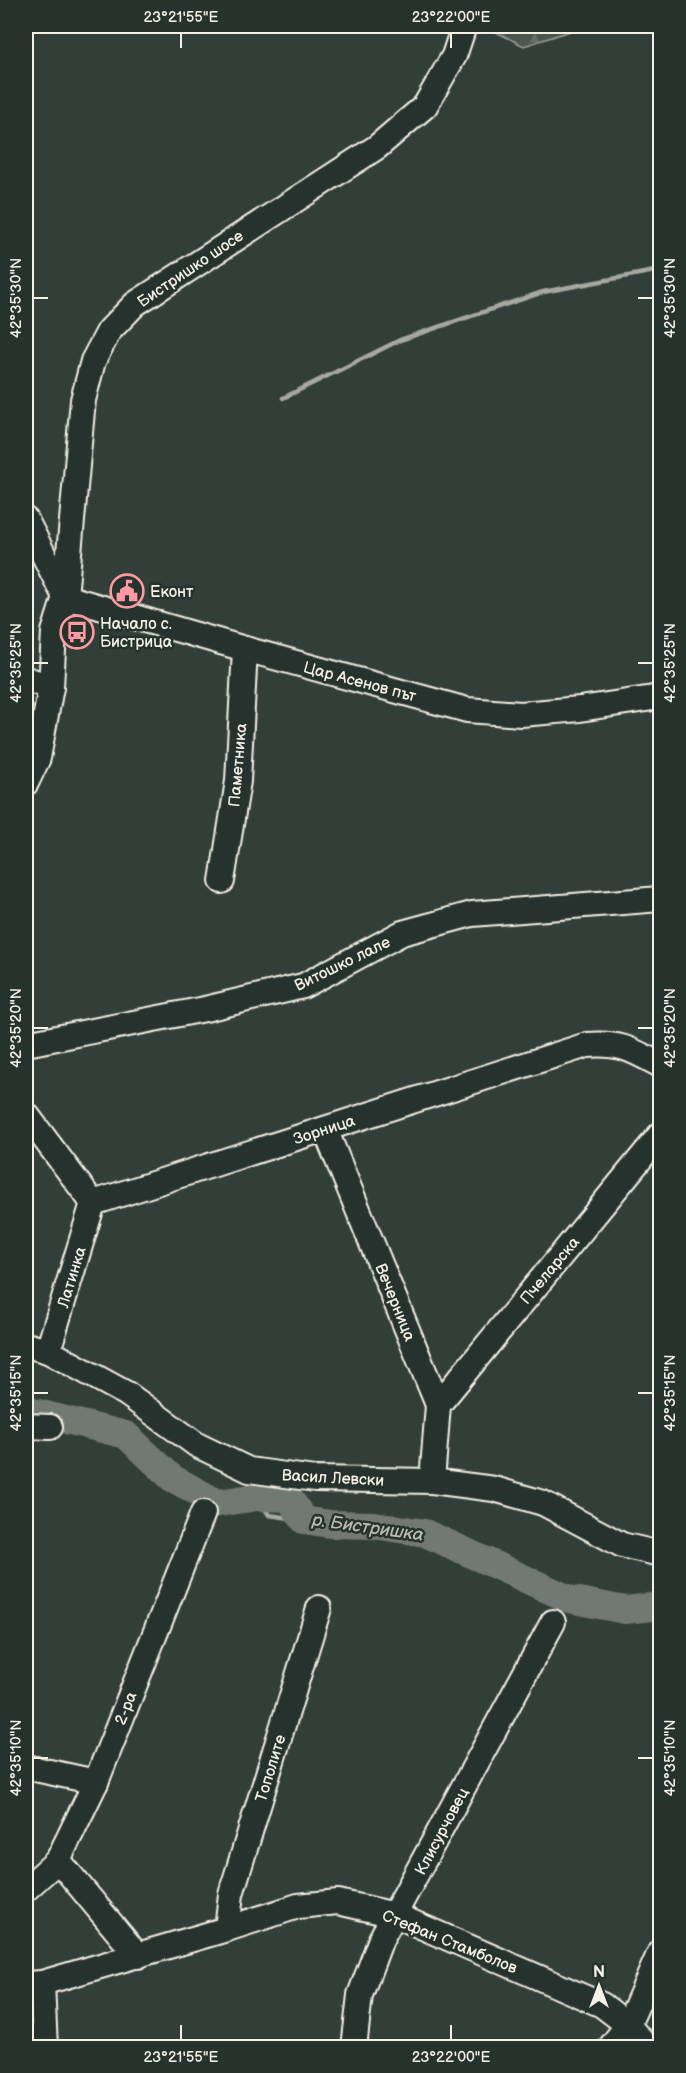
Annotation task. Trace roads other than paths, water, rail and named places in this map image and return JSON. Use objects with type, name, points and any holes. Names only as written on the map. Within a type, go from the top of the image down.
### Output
[{"type":"street","name":"Бистришко шосе","points":[[26,783],[38,758],[51,687],[54,632],[65,597],[83,400],[93,361],[109,331],[135,304],[377,147],[425,106],[454,56],[464,26]]},
{"type":"street","points":[[26,520],[65,597]]},
{"type":"street","name":"Цар Асенов път","points":[[65,597],[245,650],[467,710],[521,714],[580,709],[660,697]]},
{"type":"street","name":"Паметника","points":[[222,881],[238,781],[245,650]]},
{"type":"street","points":[[26,679],[51,687]]},
{"type":"street","name":"Витошко лале","points":[[26,1044],[206,1010],[303,986],[402,933],[472,914],[660,899]]},
{"type":"street","name":"Зорница","points":[[93,1203],[587,1045],[606,1043],[628,1048],[660,1065]]},
{"type":"street","points":[[26,1114],[93,1203]]},
{"type":"street","name":"Вечерница","points":[[325,1129],[438,1405],[432,1481]]},
{"type":"street","name":"Пчеларска","points":[[438,1405],[660,1135]]},
{"type":"street","name":"Латинка","points":[[37,1348],[93,1203]]},
{"type":"street","name":"Васил Левски","points":[[37,1348],[127,1394],[196,1445],[249,1470],[315,1479],[432,1481],[494,1489],[543,1503],[622,1545],[660,1554]]},
{"type":"street","points":[[26,1426],[50,1427]]},
{"type":"street","name":"2-ра","points":[[26,1889],[58,1860],[96,1782],[202,1513]]},
{"type":"street","name":"Тополите","points":[[227,1929],[231,1894],[319,1608]]},
{"type":"street","name":"Клисурчовец","points":[[354,2048],[360,1995],[381,1939],[553,1622]]},
{"type":"street","points":[[26,1767],[96,1782]]},
{"type":"street","points":[[58,1860],[138,1956]]},
{"type":"street","name":"Стефан Стамболов","points":[[34,1984],[138,1956],[298,1906],[338,1902],[395,1916],[602,2005],[628,2025],[646,2048]]},
{"type":"street","points":[[610,2048],[628,2025],[660,1952]]},
{"type":"street","points":[[34,1984],[45,2048]]},
{"type":"waterway","points":[[283,398],[400,340],[543,292],[660,270]]},
{"type":"waterway","name":"р. Бистришка","points":[[26,1410],[126,1435],[172,1478],[218,1503],[257,1497],[289,1498],[304,1520],[330,1524],[374,1525],[425,1533],[569,1599],[625,1610],[660,1606]]},
{"type":"waterway","points":[[257,1497],[269,1515],[304,1520]]},
{"type":"place","name":"Еконт","points":[[127,591]]},
{"type":"place","name":"Начало с. Бистрица","points":[[77,632]]}]
